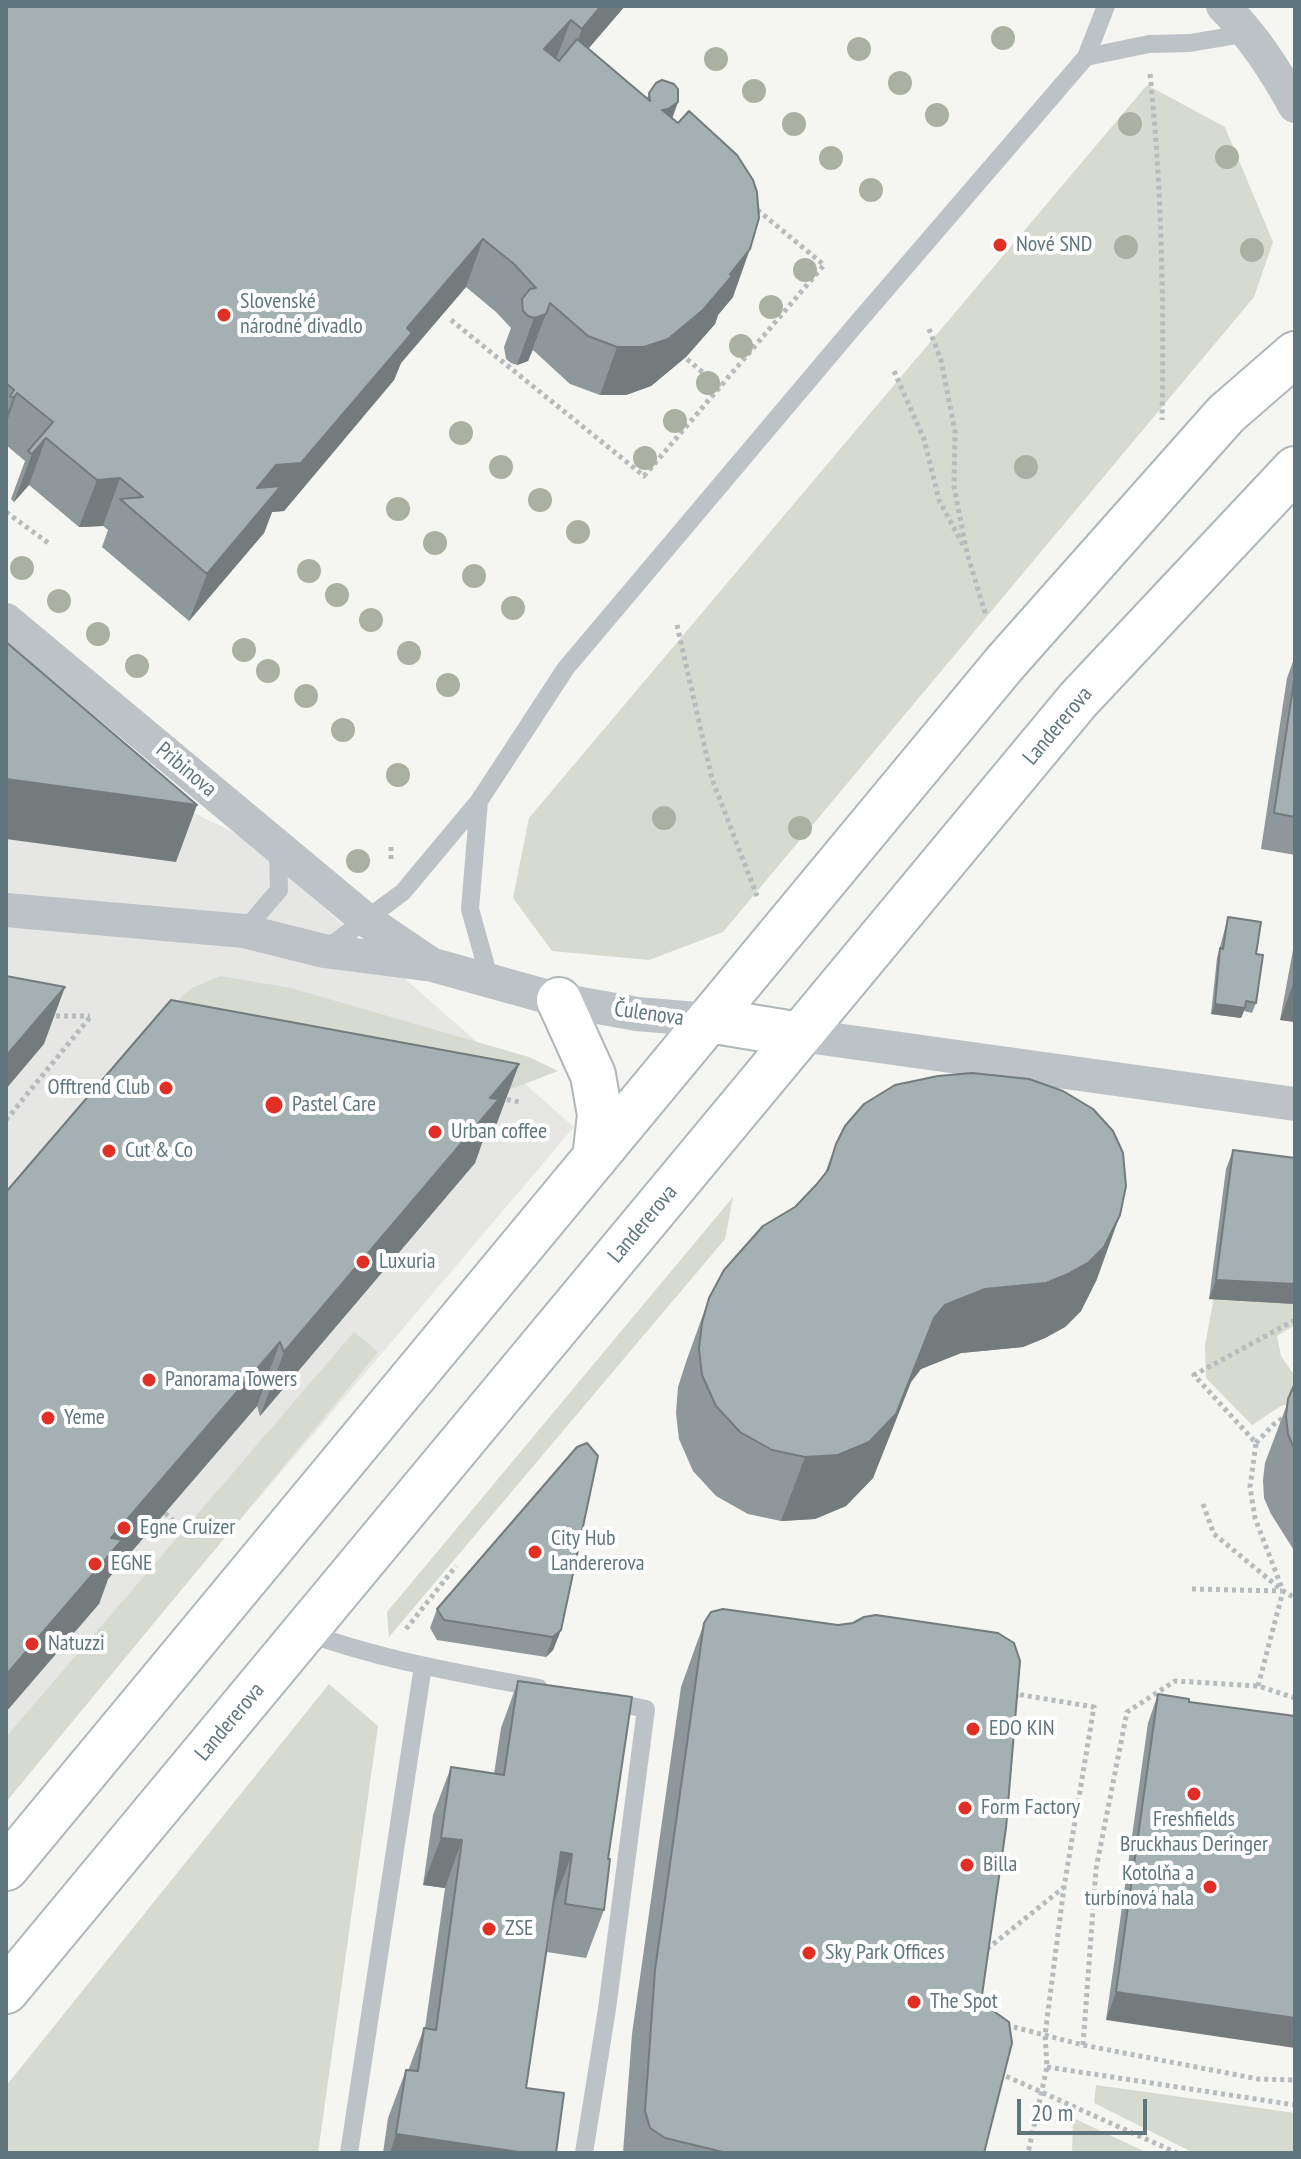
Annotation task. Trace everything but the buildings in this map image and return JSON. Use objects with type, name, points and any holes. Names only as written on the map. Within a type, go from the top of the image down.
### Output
[{"type":"street","points":[[1223,6],[1249,33],[1295,106]]},
{"type":"street","points":[[6,1868],[1005,663],[1226,414],[1295,354]]},
{"type":"street","name":"Landererova","points":[[6,1991],[1078,700],[1295,469]]},
{"type":"street","name":"Pribinova","points":[[6,620],[366,920],[433,965]]},
{"type":"street","name":"Čulenova","points":[[6,910],[244,931],[324,951],[433,965],[559,1000],[637,1014],[709,1020],[1295,1104]]},
{"type":"street","points":[[559,1000],[593,1075],[600,1115],[595,1158]]},
{"type":"lane","points":[[324,951],[403,892],[479,801],[566,668],[1086,57],[1106,6]]},
{"type":"lane","points":[[1086,57],[1149,44],[1190,43],[1249,33]]},
{"type":"lane","points":[[168,780],[214,793]]},
{"type":"lane","points":[[479,801],[470,909],[490,981]]},
{"type":"lane","points":[[244,931],[279,890],[278,847]]},
{"type":"lane","points":[[305,1632],[347,1648],[553,1691]]},
{"type":"lane","points":[[349,2153],[423,1666]]},
{"type":"lane","points":[[584,1697],[646,1709],[607,2009],[584,2153]]},
{"type":"path","points":[[1150,73],[1159,163],[1164,299],[1161,430]]},
{"type":"path","points":[[451,320],[644,476],[824,265],[753,206]]},
{"type":"path","points":[[929,329],[941,360],[955,431],[954,487],[967,553],[987,620]]},
{"type":"path","points":[[687,344],[680,353],[720,387]]},
{"type":"path","points":[[894,371],[924,439],[939,500],[967,553]]},
{"type":"path","points":[[6,512],[51,545]]},
{"type":"path","points":[[677,625],[712,779],[762,910]]},
{"type":"path","points":[[6,1120],[91,1016],[34,1016]]},
{"type":"path","points":[[489,1096],[519,1102]]},
{"type":"path","points":[[1256,1443],[1194,1375],[1295,1320]]},
{"type":"path","points":[[1258,1686],[1283,1591],[1255,1518],[1250,1487],[1256,1443],[1274,1424],[1295,1410]]},
{"type":"path","points":[[1203,1504],[1214,1534],[1295,1598]]},
{"type":"path","points":[[165,1513],[178,1525]]},
{"type":"path","points":[[400,1635],[456,1566]]},
{"type":"path","points":[[1192,1589],[1283,1591]]},
{"type":"path","points":[[1083,2045],[1096,1869],[1127,1712],[1175,1681],[1258,1686],[1295,1698]]},
{"type":"path","points":[[1001,1693],[1094,1707],[1064,1887],[1045,2035],[1047,2067],[1028,2153]]},
{"type":"path","points":[[1015,1709],[1016,1694]]},
{"type":"path","points":[[987,1949],[1064,1887]]},
{"type":"path","points":[[985,1963],[988,1934]]},
{"type":"path","points":[[992,2022],[1083,2045],[1258,2079],[1295,2080]]},
{"type":"path","points":[[1047,2067],[1295,2105]]},
{"type":"path","points":[[987,2068],[1177,2153]]},
{"type":"shaded area","points":[[1147,85],[1225,127],[1273,242],[1254,297],[723,932],[649,960],[552,951],[513,898],[529,818]]},
{"type":"shaded area","points":[[6,689],[98,768],[242,836],[574,1127],[6,1796]]},
{"type":"shaded area","points":[[220,976],[291,988],[529,1057],[558,1071],[511,1089],[212,1033],[189,1018],[180,998],[192,988]]},
{"type":"shaded area","points":[[733,1197],[725,1239],[389,1637],[387,1612]]},
{"type":"shaded area","points":[[1233,1197],[1295,1202],[1295,1325],[1277,1336],[1281,1356],[1292,1372],[1295,1371],[1295,1402],[1281,1406],[1252,1425],[1206,1378],[1205,1345]]},
{"type":"shaded area","points":[[354,1332],[378,1352],[6,1802],[6,1737]]},
{"type":"shaded area","points":[[329,1684],[378,1726],[318,2153],[6,2153],[6,2086]]},
{"type":"shaded area","points":[[1096,2085],[1295,2113],[1295,2153],[1194,2153],[1094,2103]]},
{"type":"shaded area","points":[[1073,2118],[1148,2153],[1072,2153]]},
{"type":"place","name":"Nové SND","points":[[1000,245]]},
{"type":"place","name":"Slovenské národné divadlo","points":[[224,315]]},
{"type":"place","name":"Offtrend Club","points":[[166,1088]]},
{"type":"place","name":"Pastel Care","points":[[274,1105]]},
{"type":"place","name":"Urban coffee","points":[[435,1132]]},
{"type":"place","name":"Cut & Co","points":[[109,1151]]},
{"type":"place","name":"Luxuria","points":[[363,1262]]},
{"type":"place","name":"Panorama Towers","points":[[149,1380]]},
{"type":"place","name":"Yeme","points":[[48,1418]]},
{"type":"place","name":"Egne Cruizer","points":[[124,1528]]},
{"type":"place","name":"City Hub Landererova","points":[[535,1552]]},
{"type":"place","name":"EGNE","points":[[95,1564]]},
{"type":"place","name":"Natuzzi","points":[[32,1644]]},
{"type":"place","name":"EDO KIN","points":[[973,1729]]},
{"type":"place","name":"Freshfields Bruckhaus Deringer","points":[[1194,1794]]},
{"type":"place","name":"Form Factory","points":[[965,1808]]},
{"type":"place","name":"Billa","points":[[967,1865]]},
{"type":"place","name":"Kotolňa a turbínová hala","points":[[1210,1887]]},
{"type":"place","name":"ZSE","points":[[489,1929]]},
{"type":"place","name":"Sky Park Offices","points":[[809,1953]]},
{"type":"place","name":"The Spot","points":[[914,2002]]}]
